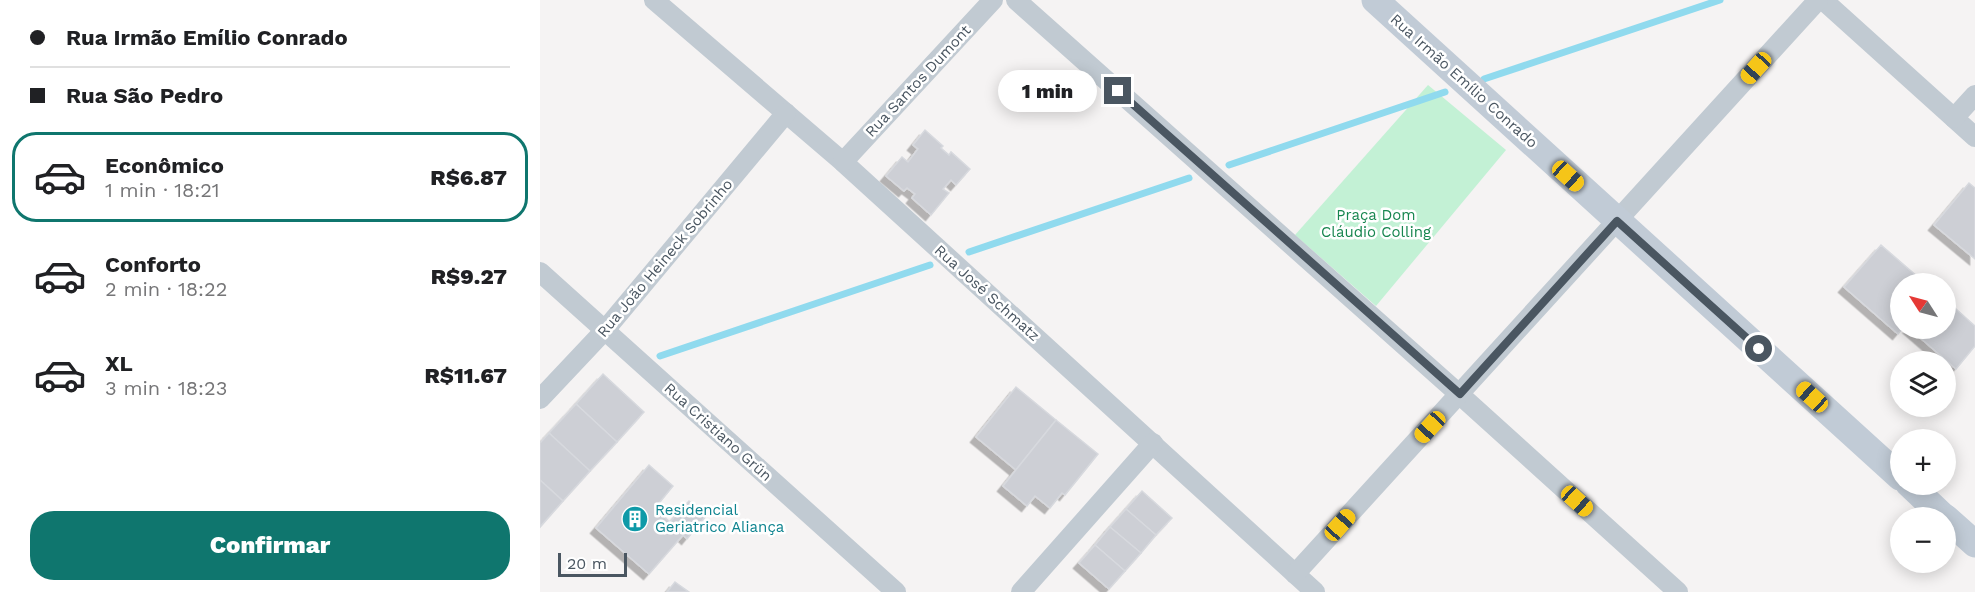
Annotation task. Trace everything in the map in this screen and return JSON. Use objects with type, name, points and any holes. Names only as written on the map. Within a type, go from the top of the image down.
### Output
[{"type":"street","name":"Rua José Schmatz","points":[[654,0],[843,162],[1315,592]]},
{"type":"street","name":"Rua Santos Dumont","points":[[843,162],[993,0]]},
{"type":"street","points":[[1016,0],[1460,394],[1678,592]]},
{"type":"street","name":"Rua Irmão Emílio Conrado","points":[[1376,0],[1890,468]]},
{"type":"street","points":[[1295,574],[1820,0],[1975,137]]},
{"type":"street","points":[[1954,118],[1975,95]]},
{"type":"street","name":"Rua João Heineck Sobrinho","points":[[540,399],[605,330],[786,113]]},
{"type":"street","name":"Rua Cristiano Grün","points":[[540,272],[896,592]]},
{"type":"street","points":[[1021,592],[1153,443]]},
{"type":"street","points":[[1921,495],[1933,507]]},
{"type":"street","points":[[1956,528],[1975,544]]},
{"type":"green space","name":"Praça Dom Cláudio Colling","points":[[1428,85],[1506,150],[1376,306],[1295,235]]},
{"type":"building","points":[[925,130],[943,146],[941,148],[949,155],[951,152],[970,169],[956,185],[951,180],[943,189],[949,193],[931,215],[912,198],[915,194],[907,188],[904,191],[886,176],[902,157],[908,162],[918,149],[913,145]]},
{"type":"building","points":[[1969,183],[1975,188],[1975,259],[1934,225]]},
{"type":"building","points":[[1881,245],[1913,273],[1890,273],[1890,327],[1844,287]]},
{"type":"building","points":[[1956,309],[1975,326],[1975,346],[1956,369],[1956,351],[1935,351],[1922,339],[1956,339]]},
{"type":"building","points":[[603,374],[644,412],[617,442],[576,404]]},
{"type":"building","points":[[1016,387],[1056,420],[1016,470],[976,437]]},
{"type":"building","points":[[576,404],[617,442],[590,471],[549,433]]},
{"type":"building","points":[[1056,420],[1098,454],[1065,495],[1062,493],[1050,508],[1035,496],[1027,506],[1003,486]]},
{"type":"building","points":[[549,433],[590,471],[563,501],[540,480],[540,443]]},
{"type":"building","name":"Residencial Geriatrico Aliança","points":[[649,465],[673,486],[655,508],[670,522],[689,501],[706,516],[687,539],[683,535],[649,574],[596,528]]},
{"type":"building","points":[[540,480],[563,501],[540,527]]},
{"type":"building","points":[[1142,491],[1172,518],[1156,535],[1126,509]]},
{"type":"building","points":[[1126,509],[1156,535],[1141,553],[1110,527]]},
{"type":"building","points":[[1110,527],[1141,553],[1125,571],[1095,545]]},
{"type":"building","points":[[1095,545],[1125,571],[1109,589],[1079,563]]},
{"type":"building","points":[[675,582],[689,592],[667,592]]},
{"type":"waterway","points":[[1484,79],[1720,0]]},
{"type":"waterway","points":[[1229,165],[1445,92]]},
{"type":"waterway","points":[[969,252],[1189,178]]},
{"type":"waterway","points":[[660,356],[930,265]]},
{"type":"place","name":"Residencial Geriatrico Aliança","points":[[635,519]]},
{"type":"route","points":[[1118,91],[1460,394],[1617,221],[1759,349]]}]
